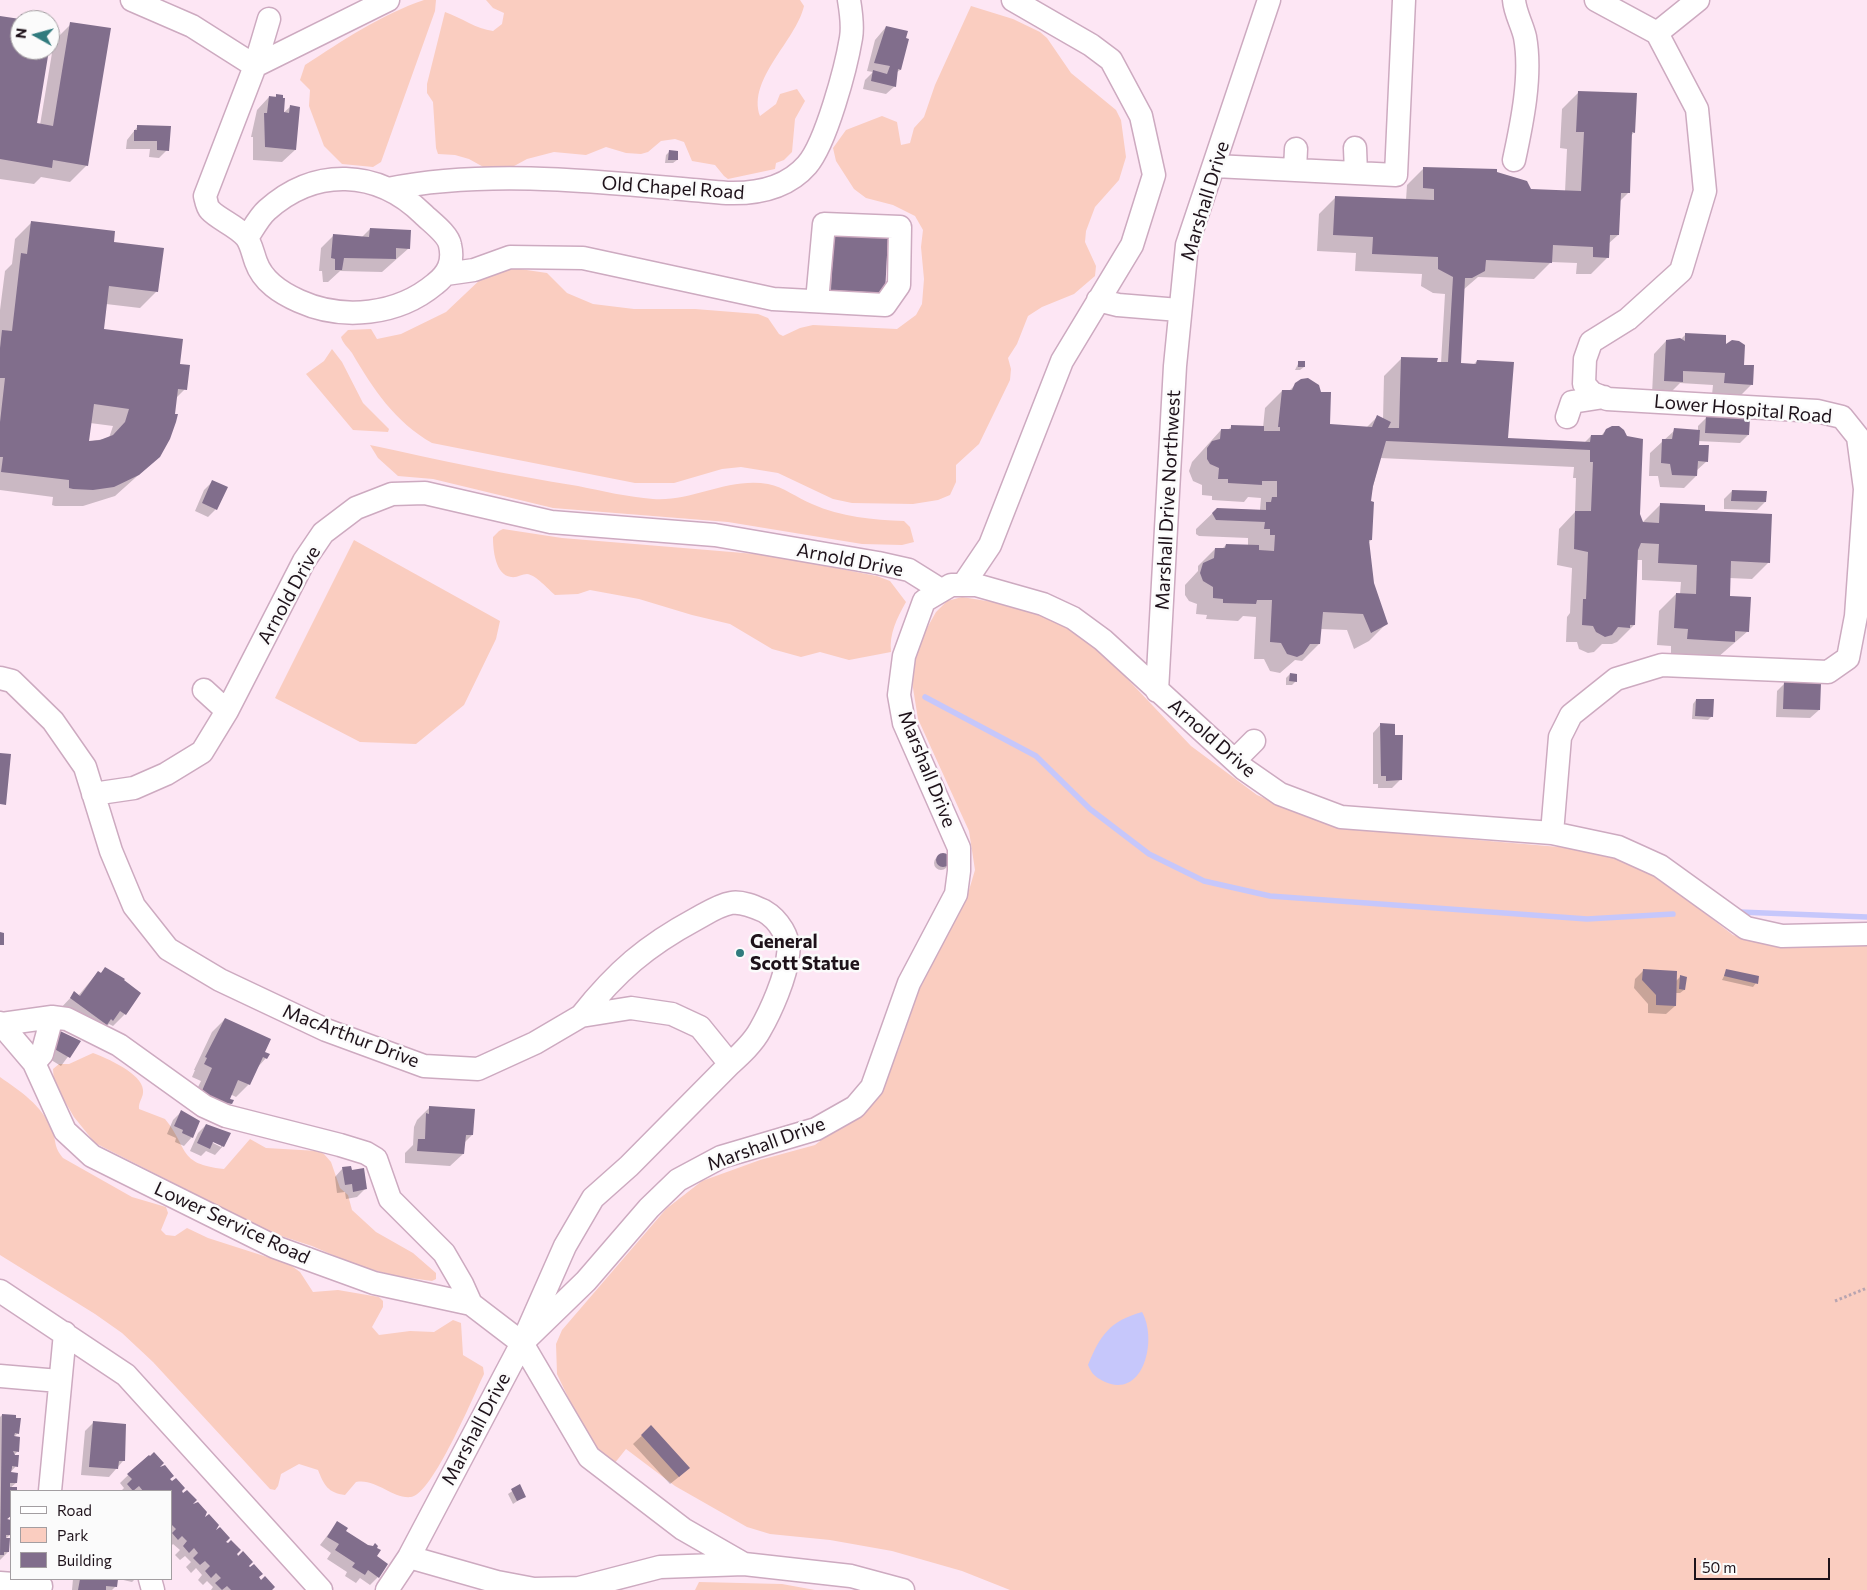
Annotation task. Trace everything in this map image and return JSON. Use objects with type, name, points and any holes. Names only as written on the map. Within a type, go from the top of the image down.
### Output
[{"type":"street","points":[[132,0],[178,10],[192,26],[255,66]]},
{"type":"street","points":[[255,66],[388,0]]},
{"type":"street","name":"Old Chapel Road","points":[[388,189],[422,182],[460,179],[559,181],[751,194],[768,189],[795,175],[807,165],[818,150],[852,37],[849,0]]},
{"type":"street","points":[[963,585],[990,545],[1062,361],[1132,245],[1154,175],[1141,116],[1111,60],[1076,36],[1013,0]]},
{"type":"street","name":"Marshall Drive","points":[[1184,318],[1191,272],[1187,245],[1269,0]]},
{"type":"street","points":[[1215,166],[1296,159],[1356,173],[1396,175],[1404,0]]},
{"type":"street","points":[[1514,0],[1525,37],[1526,62],[1526,105],[1514,160]]},
{"type":"street","points":[[1596,0],[1657,33],[1698,0]]},
{"type":"street","points":[[247,238],[265,212],[284,197],[307,184],[334,179],[363,179],[388,189],[411,202],[450,242],[450,266],[446,274],[427,291],[399,306],[376,311],[331,310],[307,305],[274,288],[257,266],[247,238],[209,209],[205,196],[255,66],[269,20]]},
{"type":"street","name":"Lower Hospital Road","points":[[1552,833],[1560,738],[1571,715],[1616,679],[1662,665],[1828,672],[1848,658],[1856,616],[1865,489],[1858,437],[1842,417],[1817,411],[1604,397],[1592,393],[1584,384],[1585,352],[1591,342],[1628,319],[1681,271],[1705,191],[1697,109],[1657,33]]},
{"type":"street","points":[[1355,148],[1356,173]]},
{"type":"street","points":[[446,274],[474,270],[510,257],[584,258],[773,299],[817,302],[885,305],[899,285],[900,227],[824,224],[817,302]]},
{"type":"street","points":[[1098,300],[1184,318]]},
{"type":"street","name":"Marshall Drive Northwest","points":[[1157,691],[1184,318]]},
{"type":"street","points":[[1567,416],[1572,402],[1604,397]]},
{"type":"street","name":"Arnold Drive","points":[[93,794],[134,788],[166,774],[202,752],[227,711],[304,561],[323,533],[356,508],[392,494],[424,493],[551,522],[715,535],[868,561],[909,570],[941,590],[951,585],[976,585],[1043,604],[1073,618],[1103,640],[1235,760],[1280,794],[1341,817],[1552,833],[1618,847],[1660,866],[1746,928],[1782,936],[1867,934]]},
{"type":"street","name":"Marshall Drive","points":[[388,1590],[408,1557],[522,1343],[586,1281],[648,1208],[678,1180],[721,1157],[816,1129],[855,1107],[872,1087],[910,983],[956,894],[960,848],[904,723],[899,695],[904,656],[924,601],[941,590]]},
{"type":"street","name":"MacArthur Drive","points":[[4,676],[53,721],[85,768],[110,851],[134,906],[168,949],[220,980],[326,1030],[424,1066],[478,1069],[535,1043],[581,1016],[631,1008],[672,1014],[700,1027],[730,1064]]},
{"type":"street","points":[[204,690],[227,711]]},
{"type":"street","points":[[1235,760],[1254,741]]},
{"type":"street","points":[[581,1016],[630,961],[679,928],[714,910],[732,903],[752,906],[779,922],[789,954],[782,977],[760,1031],[743,1052],[629,1166],[593,1198],[565,1246],[522,1343],[589,1458],[683,1529],[744,1564]]},
{"type":"street","points":[[34,1063],[42,1054],[52,1017]]},
{"type":"street","points":[[1,1023],[52,1017],[67,1018],[86,1026],[119,1045],[204,1106],[226,1116],[340,1145],[376,1159],[390,1199],[444,1253],[462,1284],[470,1304]]},
{"type":"street","name":"Lower Service Road","points":[[1,1023],[34,1063],[66,1132],[92,1156],[275,1247],[374,1283],[470,1304],[522,1343]]},
{"type":"street","points":[[0,1291],[114,1365],[139,1386],[321,1590]]},
{"type":"street","points":[[53,1490],[65,1333]]},
{"type":"street","points":[[0,1376],[60,1381]]},
{"type":"street","points":[[408,1557],[497,1582],[534,1589],[579,1588],[660,1567],[744,1564],[850,1576],[903,1590]]},
{"type":"street","points":[[0,1583],[41,1585]]},
{"type":"path","points":[[1835,1301],[1867,1288]]},
{"type":"green space","points":[[424,0],[436,0],[435,11],[381,162],[373,167],[342,164],[324,146],[309,106],[310,90],[300,80],[305,65],[378,20]]},
{"type":"green space","points":[[486,0],[800,0],[804,6],[799,19],[766,74],[760,88],[758,102],[760,116],[776,104],[780,94],[797,89],[805,101],[795,119],[792,152],[784,160],[776,163],[775,169],[728,179],[715,165],[692,161],[684,142],[675,139],[661,141],[648,152],[641,154],[626,153],[606,147],[586,155],[554,152],[527,159],[505,171],[487,169],[469,159],[455,155],[438,154],[433,102],[427,93],[427,84],[445,12],[481,28],[493,31],[502,24],[504,13],[493,8]]},
{"type":"green space","points":[[971,6],[1013,19],[1040,32],[1047,38],[1071,73],[1116,110],[1121,120],[1126,157],[1119,180],[1095,207],[1086,231],[1085,242],[1096,266],[1095,276],[1074,294],[1042,307],[1028,316],[1017,344],[1008,358],[1011,369],[1010,380],[979,444],[956,465],[956,482],[950,495],[938,500],[913,504],[852,503],[833,499],[778,473],[741,467],[722,469],[674,483],[635,483],[432,443],[407,425],[386,404],[343,342],[341,337],[348,330],[371,329],[377,339],[401,334],[446,312],[484,276],[513,268],[547,273],[567,293],[593,304],[634,309],[695,309],[758,314],[768,318],[779,334],[783,336],[800,328],[813,325],[897,329],[916,315],[922,304],[924,279],[921,247],[923,230],[915,216],[893,205],[866,198],[854,189],[836,161],[833,148],[846,130],[882,116],[897,122],[901,145],[910,143],[914,128],[924,117],[935,85]]},
{"type":"green space","points":[[332,349],[342,362],[363,403],[389,429],[388,432],[353,430],[306,374],[324,361]]},
{"type":"green space","points":[[370,445],[500,472],[653,499],[682,497],[739,484],[768,484],[834,512],[869,519],[904,521],[910,527],[914,542],[902,545],[862,544],[728,522],[553,508],[433,479],[398,476],[378,458]]},
{"type":"green space","points":[[503,529],[562,538],[768,555],[877,576],[890,581],[906,602],[892,632],[891,652],[849,660],[820,652],[801,657],[772,649],[730,624],[639,599],[590,590],[578,594],[555,595],[530,575],[525,574],[511,577],[506,575],[498,567],[493,542],[493,537]]},
{"type":"green space","points":[[354,540],[500,621],[496,639],[464,705],[416,744],[360,742],[275,698]]},
{"type":"green space","points":[[962,597],[1024,607],[1049,617],[1074,632],[1099,649],[1191,746],[1257,795],[1308,817],[1361,830],[1559,847],[1607,855],[1650,871],[1733,935],[1750,941],[1810,943],[1867,940],[1867,1590],[1010,1590],[962,1571],[892,1551],[830,1540],[770,1534],[747,1527],[675,1486],[626,1449],[614,1464],[589,1442],[557,1374],[556,1344],[562,1330],[666,1209],[702,1181],[760,1160],[815,1145],[872,1101],[898,1051],[919,990],[967,897],[975,870],[969,831],[918,719],[912,682],[917,646],[936,612],[947,601]]},
{"type":"green space","points":[[93,1053],[122,1067],[137,1078],[143,1090],[139,1109],[165,1119],[186,1153],[198,1163],[224,1169],[250,1139],[266,1148],[318,1151],[324,1154],[331,1162],[340,1188],[348,1195],[352,1210],[376,1232],[413,1253],[436,1273],[436,1279],[432,1281],[396,1276],[358,1266],[312,1246],[272,1233],[95,1143],[74,1117],[54,1083],[53,1069],[59,1064],[69,1064]]},
{"type":"green space","points":[[0,1077],[30,1099],[42,1113],[48,1121],[56,1147],[63,1158],[132,1197],[166,1207],[168,1213],[161,1230],[166,1235],[175,1236],[187,1228],[208,1238],[289,1264],[300,1272],[313,1292],[338,1290],[379,1297],[383,1301],[383,1307],[372,1327],[379,1335],[410,1331],[434,1332],[453,1320],[461,1323],[463,1355],[483,1367],[484,1374],[452,1443],[430,1480],[420,1492],[411,1497],[404,1497],[370,1483],[356,1482],[345,1495],[339,1494],[327,1487],[318,1470],[299,1464],[281,1474],[278,1486],[275,1490],[270,1489],[153,1362],[122,1333],[0,1255]]},
{"type":"green space","points":[[699,1582],[782,1584],[815,1590],[695,1590]]},
{"type":"water","points":[[1142,1312],[1147,1324],[1147,1351],[1144,1364],[1137,1375],[1128,1383],[1117,1385],[1097,1378],[1088,1365],[1102,1337],[1122,1320]]},
{"type":"building","points":[[0,16],[10,18],[10,60],[47,60],[37,123],[53,126],[70,22],[111,28],[88,166],[53,160],[52,168],[0,159]]},
{"type":"building","points":[[886,26],[908,31],[906,38],[909,39],[901,70],[898,69],[896,87],[871,81],[873,70],[887,74],[890,66],[874,63]]},
{"type":"building","points":[[1578,91],[1637,93],[1635,133],[1632,132],[1630,193],[1621,193],[1619,235],[1610,235],[1609,258],[1593,257],[1593,247],[1553,245],[1552,263],[1486,260],[1485,271],[1472,278],[1465,278],[1461,363],[1476,364],[1477,360],[1514,362],[1508,438],[1590,442],[1591,435],[1603,435],[1606,429],[1612,426],[1619,426],[1627,436],[1643,439],[1640,514],[1643,522],[1659,523],[1660,503],[1705,505],[1705,511],[1772,514],[1770,563],[1731,561],[1730,596],[1751,597],[1749,632],[1735,631],[1735,642],[1687,639],[1688,629],[1674,628],[1676,593],[1696,594],[1697,565],[1658,563],[1659,544],[1641,543],[1638,550],[1635,625],[1630,625],[1630,628],[1618,627],[1612,635],[1605,637],[1596,632],[1593,626],[1582,625],[1583,599],[1586,599],[1588,552],[1574,549],[1575,511],[1591,511],[1593,462],[1590,462],[1590,450],[1386,441],[1373,486],[1371,501],[1374,502],[1372,540],[1369,540],[1374,583],[1388,624],[1371,633],[1363,614],[1323,612],[1320,644],[1310,644],[1303,654],[1297,657],[1287,654],[1281,643],[1270,642],[1272,600],[1257,600],[1256,604],[1223,603],[1223,599],[1213,598],[1213,587],[1203,581],[1200,573],[1203,563],[1214,558],[1215,548],[1225,548],[1226,544],[1259,545],[1259,550],[1274,551],[1275,535],[1270,535],[1270,529],[1264,529],[1265,522],[1216,520],[1212,513],[1217,508],[1266,510],[1266,502],[1271,502],[1272,497],[1277,497],[1277,481],[1262,481],[1262,485],[1228,483],[1228,479],[1218,479],[1219,468],[1210,464],[1207,459],[1207,448],[1212,441],[1220,439],[1221,429],[1231,429],[1231,425],[1264,426],[1264,431],[1280,431],[1280,427],[1278,427],[1282,390],[1292,390],[1295,383],[1301,379],[1308,378],[1319,385],[1321,392],[1331,392],[1330,424],[1372,427],[1377,415],[1391,422],[1388,428],[1399,428],[1401,357],[1438,358],[1437,362],[1448,362],[1453,277],[1438,269],[1438,257],[1372,254],[1373,237],[1333,235],[1335,196],[1434,200],[1434,189],[1423,188],[1423,167],[1497,169],[1497,172],[1527,181],[1531,189],[1581,191],[1584,132],[1576,132]]},
{"type":"building","points":[[276,94],[283,95],[283,98],[285,98],[284,112],[289,113],[290,105],[300,107],[296,150],[265,147],[264,113],[267,113],[269,96],[276,97]]},
{"type":"building","points":[[137,125],[171,126],[169,151],[157,150],[157,141],[134,141],[134,130],[137,130]]},
{"type":"building","points":[[669,150],[678,151],[678,160],[668,160]]},
{"type":"building","points":[[31,221],[115,231],[114,242],[164,248],[158,292],[109,286],[104,329],[183,339],[180,364],[190,365],[187,390],[178,389],[175,414],[178,414],[176,422],[170,439],[160,457],[139,475],[114,487],[93,490],[73,489],[69,488],[69,480],[1,472],[3,457],[0,457],[0,422],[5,378],[0,378],[2,330],[12,331],[21,253],[27,254]],"holes":[[[94,404],[129,409],[125,422],[113,435],[100,440],[89,441]]]},
{"type":"building","points":[[370,228],[411,230],[410,249],[396,248],[396,259],[344,258],[342,270],[335,270],[335,259],[331,258],[333,234],[369,237]]},
{"type":"building","points":[[834,233],[888,236],[885,293],[831,290]]},
{"type":"building","points":[[1685,333],[1726,335],[1726,344],[1732,340],[1739,341],[1745,345],[1744,365],[1754,365],[1753,385],[1724,383],[1725,373],[1683,371],[1683,382],[1664,381],[1666,340],[1680,338],[1685,341]]},
{"type":"building","points":[[1298,361],[1305,361],[1305,367],[1298,367]]},
{"type":"building","points":[[1706,416],[1750,418],[1749,435],[1705,433]]},
{"type":"building","points":[[1674,428],[1700,430],[1699,445],[1709,445],[1708,462],[1698,461],[1697,476],[1672,475],[1670,464],[1661,463],[1662,439],[1672,439]]},
{"type":"building","points":[[212,480],[228,487],[217,510],[202,503]]},
{"type":"building","points":[[1732,490],[1767,491],[1766,502],[1731,501]]},
{"type":"building","points":[[1290,673],[1297,674],[1297,682],[1289,681]]},
{"type":"building","points":[[1784,681],[1821,683],[1820,710],[1783,709]]},
{"type":"building","points":[[1696,699],[1714,699],[1713,717],[1695,716]]},
{"type":"building","points":[[1380,723],[1395,724],[1395,735],[1403,735],[1402,780],[1386,781],[1386,776],[1381,776]]},
{"type":"building","points":[[0,753],[11,754],[6,805],[0,804]]},
{"type":"building","points":[[943,853],[948,855],[950,860],[948,865],[943,867],[938,865],[936,860],[938,855]]},
{"type":"building","points":[[0,932],[4,933],[4,945],[0,945]]},
{"type":"building","points":[[105,967],[125,979],[141,993],[126,1015],[120,1011],[113,1021],[111,1019],[107,1025],[70,998],[74,991],[80,996],[98,971],[101,973]]},
{"type":"building","points":[[1643,969],[1677,971],[1676,1006],[1656,1005],[1656,995],[1642,980]]},
{"type":"building","points":[[1726,969],[1759,976],[1758,984],[1724,976]]},
{"type":"building","points":[[1680,975],[1687,977],[1685,990],[1679,989]]},
{"type":"building","points":[[225,1018],[271,1039],[265,1052],[270,1054],[267,1059],[263,1057],[250,1085],[238,1080],[230,1099],[234,1100],[232,1104],[228,1103],[227,1105],[201,1093],[212,1068],[204,1064],[207,1058],[205,1057]]},
{"type":"building","points":[[60,1031],[81,1041],[70,1058],[51,1047]]},
{"type":"building","points":[[429,1106],[475,1109],[473,1135],[466,1135],[464,1154],[417,1151],[418,1139],[425,1139],[426,1113],[429,1114]]},
{"type":"building","points":[[181,1110],[200,1121],[193,1138],[182,1133],[183,1130],[174,1126]]},
{"type":"building","points":[[206,1124],[231,1133],[224,1147],[213,1142],[210,1149],[197,1143]]},
{"type":"building","points":[[351,1166],[352,1170],[364,1168],[367,1189],[353,1192],[352,1184],[345,1185],[342,1167]]},
{"type":"building","points":[[2,1414],[16,1415],[16,1418],[21,1418],[19,1434],[15,1433],[14,1436],[20,1437],[19,1452],[13,1451],[15,1455],[19,1455],[18,1467],[12,1466],[11,1472],[18,1473],[17,1483],[10,1483],[10,1487],[17,1487],[17,1490],[10,1490],[10,1517],[7,1519],[10,1520],[10,1535],[6,1535],[6,1538],[10,1538],[9,1552],[4,1552],[4,1555],[0,1555]]},
{"type":"building","points":[[93,1421],[126,1424],[125,1461],[119,1461],[118,1469],[89,1467]]},
{"type":"building","points":[[651,1425],[690,1468],[679,1477],[641,1435]]},
{"type":"building","points":[[154,1452],[164,1463],[160,1467],[165,1465],[174,1476],[170,1479],[172,1481],[176,1478],[185,1488],[182,1491],[183,1493],[187,1490],[197,1500],[193,1504],[198,1502],[207,1512],[205,1517],[209,1514],[219,1525],[216,1530],[220,1527],[230,1538],[226,1542],[228,1543],[231,1540],[241,1550],[237,1554],[238,1556],[243,1551],[253,1562],[249,1566],[254,1564],[263,1574],[259,1577],[261,1580],[265,1576],[275,1587],[272,1590],[231,1590],[227,1586],[222,1590],[215,1583],[221,1578],[216,1573],[211,1578],[205,1571],[210,1566],[205,1561],[200,1565],[193,1558],[198,1553],[194,1548],[189,1553],[183,1546],[187,1541],[182,1536],[178,1540],[172,1533],[176,1529],[172,1525],[172,1490],[142,1490],[139,1486],[132,1490],[127,1484],[132,1479],[127,1474]]},
{"type":"building","points":[[520,1484],[526,1497],[517,1501],[511,1489]]},
{"type":"building","points":[[337,1521],[348,1528],[346,1531],[368,1545],[373,1546],[375,1543],[378,1546],[377,1548],[381,1550],[377,1556],[388,1564],[379,1578],[368,1570],[365,1575],[352,1567],[355,1563],[335,1550],[339,1544],[327,1537]]},
{"type":"building","points":[[80,1580],[118,1580],[117,1587],[106,1586],[106,1590],[78,1590]]},
{"type":"waterway","points":[[925,697],[1036,756],[1090,809],[1149,854],[1204,881],[1270,896],[1587,919],[1673,914]]},
{"type":"waterway","points":[[1739,912],[1867,917]]},
{"type":"place","name":"General Scott Statue","points":[[740,953]]}]
